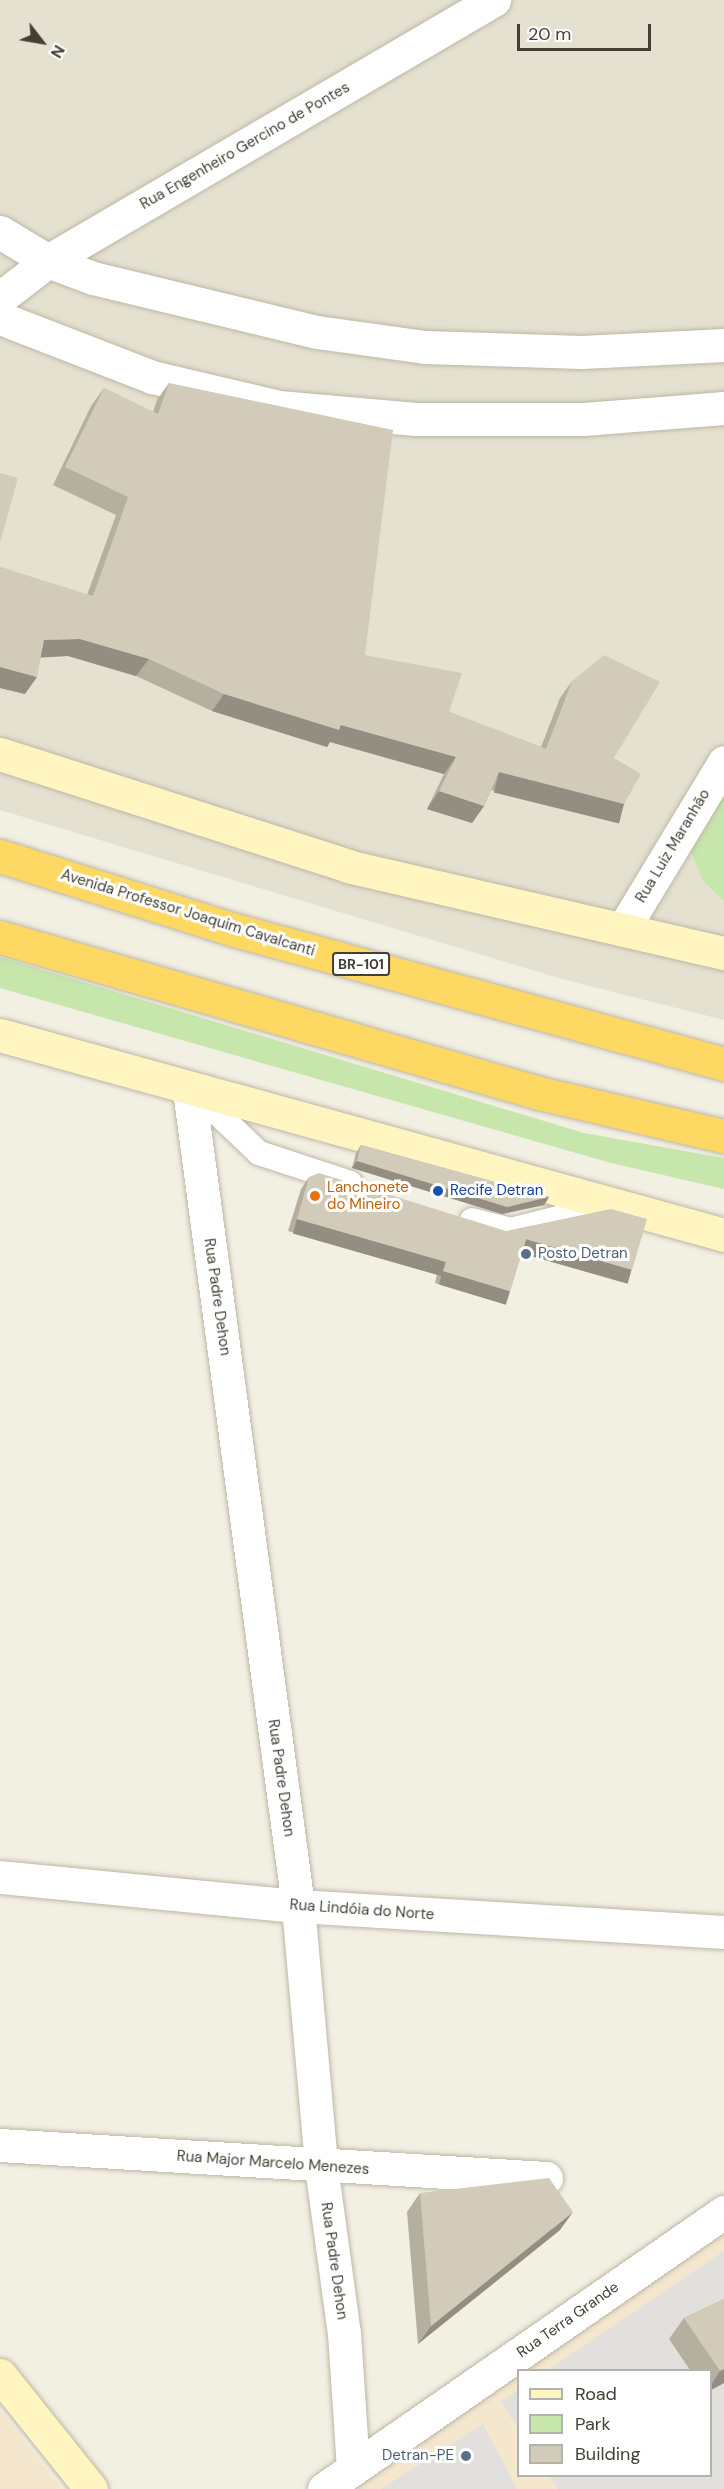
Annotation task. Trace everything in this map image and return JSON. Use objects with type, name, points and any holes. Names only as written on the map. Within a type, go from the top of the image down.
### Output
[{"type":"highway","name":"Avenida Professor Joaquim Cavalcanti","points":[[0,856],[235,930],[724,1064]]},
{"type":"highway","points":[[0,938],[539,1093],[724,1136]]},
{"type":"main road","points":[[0,754],[351,867],[724,953]]},
{"type":"main road","points":[[0,1035],[192,1091],[724,1236]]},
{"type":"main road","points":[[0,2375],[92,2489]]},
{"type":"street","name":"Rua Engenheiro Gercino de Pontes","points":[[0,298],[48,261],[494,0]]},
{"type":"street","points":[[0,232],[48,261],[230,312],[425,347],[582,352],[724,345]]},
{"type":"street","points":[[0,318],[152,377],[279,407],[415,419],[584,419],[724,408]]},
{"type":"street","name":"Rua Luiz Maranhão","points":[[623,929],[724,762]]},
{"type":"street","name":"Rua Padre Dehon","points":[[192,1091],[298,1906],[321,2166],[344,2333],[353,2469]]},
{"type":"street","name":"Rua Lindóia do Norte","points":[[0,1877],[298,1906],[724,1932]]},
{"type":"street","name":"Rua Major Marcelo Menezes","points":[[0,2145],[546,2178]]},
{"type":"street","name":"Rua Terra Grande","points":[[324,2489],[724,2212]]},
{"type":"lane","points":[[192,1091],[259,1153],[370,1189]]},
{"type":"lane","points":[[446,1213],[511,1230],[610,1205]]},
{"type":"shaded area","points":[[0,0],[724,0],[724,1020],[562,979],[0,810]]},
{"type":"shaded area","points":[[724,2227],[724,2489],[346,2489],[517,2370],[517,2477],[712,2477],[712,2369],[519,2369]]},
{"type":"shaded area","points":[[724,2251],[724,2489],[558,2489],[550,2477],[712,2477],[712,2369],[549,2369]]},
{"type":"shaded area","points":[[517,2391],[517,2427],[501,2402]]},
{"type":"shaded area","points":[[0,2410],[62,2489],[0,2489]]},
{"type":"shaded area","name":"Detran-PE","points":[[483,2424],[517,2489],[381,2489]]},
{"type":"green space","points":[[724,781],[724,901],[703,881],[686,840]]},
{"type":"green space","points":[[0,957],[584,1133],[724,1158],[724,1189],[611,1163],[0,988]]},
{"type":"building","points":[[169,383],[393,430],[365,655],[462,673],[449,712],[546,749],[572,681],[604,655],[660,682],[614,758],[641,774],[624,804],[499,772],[484,806],[439,791],[456,757],[341,725],[339,730],[224,694],[149,659],[80,639],[44,640],[37,677],[0,667],[0,567],[93,596],[128,497],[65,467],[104,388],[158,414]]},
{"type":"building","points":[[0,473],[18,478],[0,543]]},
{"type":"building","points":[[361,1145],[549,1197],[507,1207],[357,1161]]},
{"type":"building","points":[[319,1173],[506,1231],[611,1209],[647,1219],[632,1270],[526,1239],[510,1291],[443,1271],[446,1262],[297,1219],[309,1177]]},
{"type":"building","points":[[549,2178],[573,2212],[431,2326],[420,2193]]},
{"type":"building","points":[[724,2299],[724,2369],[720,2371],[684,2318]]},
{"type":"place","name":"Recife Detran","points":[[438,1191]]},
{"type":"place","name":"Lanchonete do Mineiro","points":[[315,1196]]},
{"type":"place","name":"Posto Detran","points":[[526,1254]]},
{"type":"place","name":"Detran-PE","points":[[466,2456]]}]
